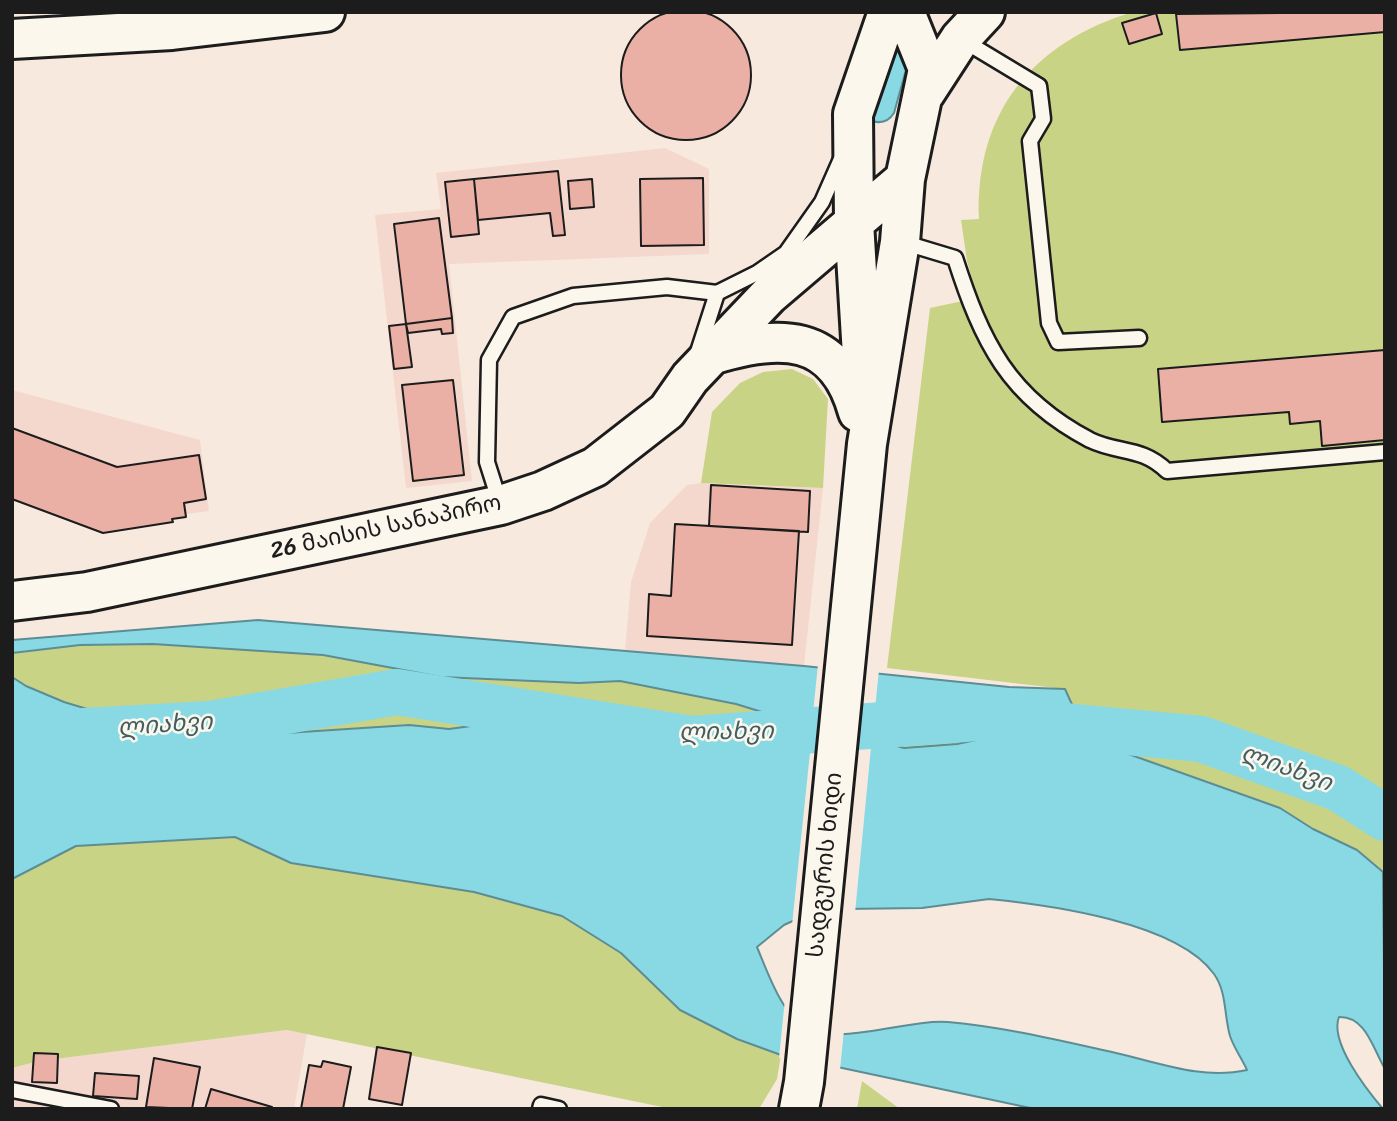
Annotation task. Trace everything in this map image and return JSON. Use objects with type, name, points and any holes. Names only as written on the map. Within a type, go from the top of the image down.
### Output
[{"type":"main road","points":[[12,39],[172,30],[325,12]]},
{"type":"main road","points":[[867,444],[854,222],[852,132],[853,114],[871,54],[888,12]]},
{"type":"main road","points":[[925,93],[972,25]]},
{"type":"main road","points":[[867,444],[900,242],[905,179],[928,69],[911,27],[897,38],[882,44],[871,54]]},
{"type":"main road","points":[[852,132],[865,148],[882,154],[897,152],[913,140]]},
{"type":"main road","name":"26 მაისის სანაპირო","points":[[12,601],[87,592],[501,505],[542,491],[595,467],[667,411],[701,367],[769,295],[905,179]]},
{"type":"main road","points":[[701,367],[748,344],[802,345],[822,353],[842,370],[854,395],[867,444]]},
{"type":"main road","name":"სადგურის ხიდი","points":[[802,1095],[867,444]]},
{"type":"lane","points":[[972,25],[1039,86],[1043,119],[1030,141],[1049,323],[1058,342],[1139,338]]},
{"type":"lane","points":[[501,505],[487,462],[489,360],[513,317],[573,296],[667,287],[717,293],[757,273],[786,253],[821,202],[852,132]]},
{"type":"lane","points":[[900,242],[955,258],[974,316],[1007,374],[1034,404],[1092,441],[1153,457],[1167,471],[1385,452]]},
{"type":"lane","points":[[701,367],[717,293]]},
{"type":"lane","points":[[12,1090],[111,1109]]},
{"type":"lane","points":[[540,1109],[541,1105],[559,1109]]},
{"type":"shaded area","points":[[665,148],[709,169],[709,254],[449,264],[472,481],[406,488],[375,215],[441,209],[436,173]]},
{"type":"shaded area","points":[[12,390],[200,440],[209,511],[104,525],[12,501]]},
{"type":"shaded area","points":[[701,483],[823,488],[804,666],[625,651],[631,582],[650,523],[687,485]]},
{"type":"shaded area","points":[[287,1030],[307,1034],[294,1109],[12,1109],[12,1068],[39,1061]]},
{"type":"green space","points":[[1133,12],[1385,12],[1385,874],[1280,808],[1106,746],[1086,733],[1064,689],[887,668],[930,308],[977,298],[967,261],[961,220],[979,219],[980,181],[987,146],[1000,114],[1017,87],[1039,62],[1066,42],[1098,25]]},
{"type":"green space","points":[[792,369],[813,379],[828,399],[823,488],[701,483],[712,412],[740,383],[763,372]]},
{"type":"green space","points":[[153,644],[323,655],[441,677],[579,683],[620,681],[736,704],[791,721],[898,714],[934,707],[1013,709],[1060,730],[1019,731],[957,744],[904,748],[885,742],[774,753],[722,749],[661,732],[602,739],[542,720],[515,720],[449,729],[409,725],[286,733],[211,732],[161,727],[107,715],[64,702],[12,677],[12,653],[80,645]]},
{"type":"green space","points":[[235,837],[291,863],[474,892],[562,916],[621,953],[680,1010],[737,1039],[781,1055],[777,1079],[759,1109],[672,1109],[287,1030],[39,1061],[12,1068],[12,879],[76,846]]},
{"type":"green space","points":[[862,1081],[900,1109],[857,1109]]},
{"type":"water","points":[[894,43],[900,45],[909,59],[894,113],[885,121],[872,121],[865,104]]},
{"type":"water","points":[[258,620],[804,666],[1009,687],[1065,689],[1085,733],[1106,746],[1280,808],[1313,829],[1357,850],[1383,872],[1385,1069],[1368,1035],[1356,1022],[1339,1017],[1337,1027],[1339,1039],[1351,1065],[1383,1109],[1035,1109],[781,1055],[737,1039],[680,1010],[621,953],[562,916],[474,892],[291,863],[235,837],[76,846],[12,879],[12,677],[64,702],[107,715],[161,727],[211,732],[286,733],[409,725],[449,729],[515,720],[542,720],[602,739],[661,732],[722,749],[774,753],[853,740],[876,740],[904,748],[957,744],[1019,731],[1059,729],[1013,709],[934,707],[898,714],[791,721],[736,704],[620,681],[579,683],[441,677],[323,655],[153,644],[80,645],[12,653],[12,640]],"holes":[[[989,899],[1110,919],[1172,941],[1196,956],[1218,981],[1230,1036],[1247,1070],[1230,1073],[1197,1072],[1033,1035],[948,1022],[913,1024],[856,1033],[820,1033],[806,1028],[790,1013],[776,992],[757,947],[784,925],[808,914],[843,909],[922,908]]]},
{"type":"pier","points":[[818,664],[879,670],[874,719],[812,723]]},
{"type":"pier","points":[[853,736],[872,737],[855,913],[809,917],[792,925],[811,743]]},
{"type":"pier","points":[[785,999],[806,1024],[828,1032],[844,1030],[840,1070],[779,1058]]},
{"type":"building","points":[[686,10],[711,15],[732,29],[746,50],[751,75],[746,100],[732,121],[711,135],[686,140],[661,135],[640,121],[626,100],[621,75],[626,50],[640,29],[661,15]]},
{"type":"building","points":[[1385,12],[1385,32],[1180,50],[1176,14]]},
{"type":"building","points":[[1156,13],[1162,34],[1129,44],[1122,23]]},
{"type":"building","points":[[558,171],[565,235],[553,236],[550,213],[478,220],[474,179]]},
{"type":"building","points":[[703,178],[704,245],[641,246],[640,179]]},
{"type":"building","points":[[474,179],[479,234],[451,237],[445,182]]},
{"type":"building","points":[[592,179],[594,207],[570,209],[568,181]]},
{"type":"building","points":[[439,218],[452,318],[406,324],[394,224]]},
{"type":"building","points":[[452,318],[453,333],[442,334],[441,329],[408,333],[406,324]]},
{"type":"building","points":[[406,324],[412,367],[394,369],[389,326]]},
{"type":"building","points":[[1385,350],[1385,440],[1322,446],[1320,421],[1290,424],[1289,412],[1162,422],[1158,369]]},
{"type":"building","points":[[453,380],[464,475],[413,481],[402,385]]},
{"type":"building","points":[[12,428],[117,467],[199,455],[206,499],[184,503],[186,517],[172,519],[173,522],[103,533],[12,499]]},
{"type":"building","points":[[711,485],[810,491],[808,532],[709,526]]},
{"type":"building","points":[[675,524],[799,531],[792,645],[647,636],[649,594],[671,596]]},
{"type":"building","points":[[377,1047],[411,1053],[402,1105],[369,1099]]},
{"type":"building","points":[[34,1053],[58,1054],[57,1083],[32,1082]]},
{"type":"building","points":[[154,1058],[200,1067],[192,1109],[146,1107]]},
{"type":"building","points":[[323,1061],[351,1067],[343,1109],[301,1109],[309,1065],[321,1067]]},
{"type":"building","points":[[95,1073],[139,1076],[137,1099],[93,1096]]},
{"type":"building","points":[[211,1089],[272,1107],[272,1109],[205,1109]]},
{"type":"waterway","name":"ლიახვი","points":[[12,735],[210,724],[397,692],[692,739],[978,718],[1201,739],[1338,788],[1385,818]]}]
